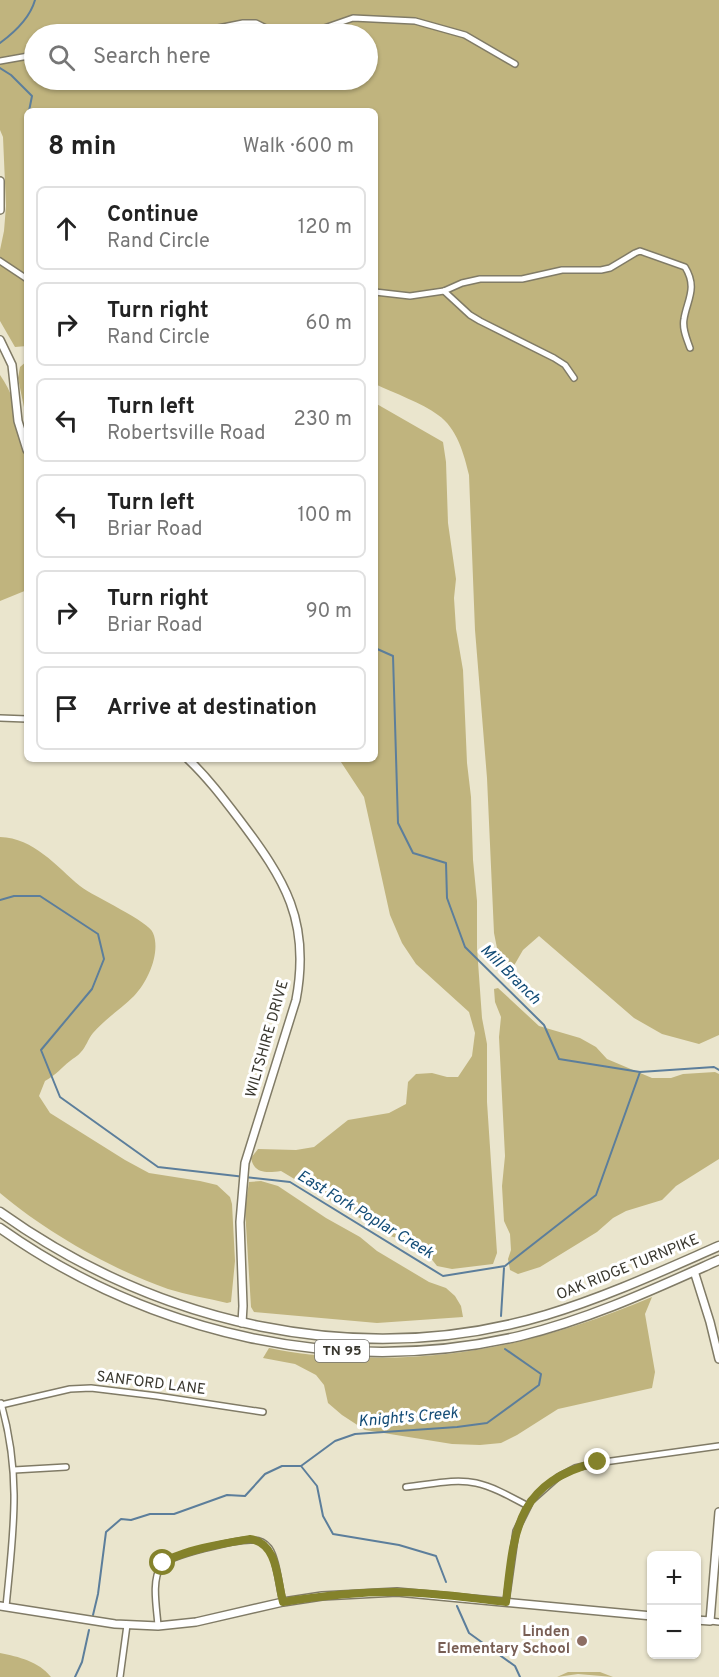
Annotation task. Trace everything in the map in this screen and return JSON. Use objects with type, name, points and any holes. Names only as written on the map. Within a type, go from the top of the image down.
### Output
[{"type":"highway","name":"OAK RIDGE TURNPIKE","points":[[0,1212],[96,1271],[185,1308],[292,1333],[379,1338],[477,1330],[545,1315],[604,1296],[719,1246]]},
{"type":"highway","points":[[1,1230],[10,1219]]},
{"type":"highway","name":"OAK RIDGE TURNPIKE","points":[[1,1230],[58,1266],[117,1296],[174,1318],[239,1336],[291,1346],[378,1352],[451,1347],[527,1334],[585,1317],[719,1260]]},
{"type":"highway","points":[[690,1259],[694,1271]]},
{"type":"highway","points":[[239,1336],[242,1323]]},
{"type":"highway","points":[[378,1352],[379,1338]]},
{"type":"street","points":[[336,24],[353,18],[415,21],[465,35],[514,64]]},
{"type":"street","points":[[238,24],[258,24]]},
{"type":"street","points":[[0,61],[24,57]]},
{"type":"street","points":[[0,181],[0,210]]},
{"type":"street","points":[[378,292],[410,296],[444,291],[462,283],[480,279],[515,279],[562,270],[592,271],[610,268],[640,252],[685,267],[691,295],[684,320],[690,348]]},
{"type":"street","points":[[0,261],[24,277]]},
{"type":"street","points":[[444,291],[470,315],[565,365],[574,378]]},
{"type":"street","points":[[0,340],[12,365],[18,421],[24,440]]},
{"type":"street","points":[[0,718],[24,719]]},
{"type":"street","name":"WILTSHIRE DRIVE","points":[[191,762],[216,789],[260,846],[279,876],[290,897],[300,941],[300,975],[296,1000],[244,1167],[240,1222],[242,1323]]},
{"type":"street","points":[[694,1271],[717,1343],[719,1359]]},
{"type":"street","name":"SANFORD LANE","points":[[1,1403],[70,1389],[91,1388],[263,1412]]},
{"type":"street","points":[[1,1403],[14,1470],[14,1518],[3,1606],[127,1625],[158,1626],[196,1622],[283,1602],[322,1596],[379,1592],[439,1595],[647,1616]]},
{"type":"street","points":[[506,1602],[514,1538],[528,1506],[558,1477],[575,1468],[598,1462],[719,1446]]},
{"type":"street","points":[[14,1470],[66,1467]]},
{"type":"street","points":[[406,1487],[472,1482],[496,1490],[528,1506]]},
{"type":"street","points":[[710,1621],[717,1559],[719,1512]]},
{"type":"street","points":[[158,1626],[156,1585],[159,1569],[163,1563],[170,1558],[232,1542],[258,1540],[269,1549],[283,1602]]},
{"type":"street","points":[[701,1620],[719,1622]]},
{"type":"street","points":[[120,1677],[127,1625]]},
{"type":"shaded area","points":[[0,0],[719,0],[719,1035],[699,1044],[662,1034],[634,1018],[539,936],[523,950],[512,969],[505,970],[500,963],[494,933],[487,778],[475,630],[469,475],[459,442],[445,420],[424,406],[378,385],[378,108],[24,108],[24,346],[15,347],[0,321],[0,250],[6,206],[3,137],[0,130]]},
{"type":"shaded area","points":[[24,364],[24,407],[18,378],[20,367]]},
{"type":"shaded area","points":[[0,375],[11,396],[19,421],[24,449],[24,591],[0,601]]},
{"type":"shaded area","points":[[378,405],[443,442],[446,462],[448,523],[456,579],[454,598],[456,629],[463,670],[477,901],[477,948],[482,1018],[487,1044],[487,1102],[497,1253],[493,1264],[452,1269],[437,1266],[422,1247],[390,1236],[281,1171],[258,1170],[251,1158],[258,1149],[296,1150],[314,1147],[348,1120],[389,1113],[406,1104],[408,1082],[416,1074],[432,1073],[458,1077],[472,1056],[475,1033],[469,1012],[416,964],[402,943],[390,915],[364,797],[341,762],[378,762]]},
{"type":"shaded area","points":[[0,837],[23,842],[44,854],[80,886],[142,922],[153,933],[154,958],[144,983],[129,1001],[91,1035],[80,1053],[45,1081],[39,1096],[50,1113],[149,1173],[217,1185],[230,1197],[235,1261],[231,1302],[175,1291],[124,1271],[58,1235],[0,1193]]},
{"type":"shaded area","points":[[498,988],[539,1026],[580,1038],[596,1047],[607,1059],[652,1078],[671,1078],[683,1074],[715,1072],[719,1074],[719,1159],[676,1186],[662,1200],[626,1211],[540,1267],[518,1274],[510,1270],[508,1259],[511,1250],[510,1234],[504,1221],[502,1186],[505,1156],[499,1037],[501,1017],[495,1002],[494,989]]},
{"type":"shaded area","points":[[261,1181],[278,1186],[326,1218],[360,1237],[377,1251],[429,1282],[446,1288],[461,1306],[463,1317],[377,1323],[254,1312],[251,1307],[245,1209],[249,1182]]},
{"type":"shaded area","points":[[652,1297],[645,1314],[655,1372],[652,1388],[558,1409],[501,1443],[452,1444],[365,1430],[328,1403],[324,1385],[316,1375],[295,1364],[263,1358],[269,1348],[310,1354],[391,1358],[468,1351],[542,1336]]},
{"type":"shaded area","points":[[0,1653],[34,1663],[51,1677],[0,1677]]},
{"type":"shaded area","points":[[568,1672],[600,1672],[613,1677],[578,1674],[557,1677]]},
{"type":"waterway","name":"Mill Branch","points":[[0,43],[30,13],[35,0]]},
{"type":"waterway","name":"Mill Branch","points":[[0,68],[24,88]]},
{"type":"waterway","name":"Mill Branch","points":[[26,90],[32,96],[30,108]]},
{"type":"waterway","name":"Mill Branch","points":[[378,649],[393,656],[398,823],[413,853],[446,863],[447,898],[465,947],[544,1025],[559,1059],[640,1072],[714,1067],[719,1070]]},
{"type":"waterway","name":"East Fork Poplar Creek","points":[[0,900],[14,896],[40,896],[98,934],[104,959],[92,989],[41,1050],[60,1097],[158,1167],[290,1182],[443,1276],[505,1266],[596,1195],[640,1072]]},
{"type":"waterway","name":"Knight's Creek","points":[[501,1316],[504,1268]]},
{"type":"waterway","name":"Knight's Creek","points":[[93,1615],[106,1532],[121,1519],[131,1520],[150,1514],[174,1514],[227,1495],[245,1496],[265,1474],[282,1466],[301,1466],[335,1441],[355,1434],[487,1423],[539,1385],[541,1374],[505,1349]]},
{"type":"waterway","points":[[301,1466],[317,1486],[323,1516],[333,1534],[399,1545],[436,1556],[446,1582]]},
{"type":"waterway","points":[[457,1606],[469,1633],[515,1666],[520,1677]]},
{"type":"waterway","name":"Knight's Creek","points":[[75,1677],[82,1662],[89,1630]]},
{"type":"place","name":"Linden Elementary School","points":[[582,1641]]},
{"type":"route","points":[[163,1563],[183,1554],[250,1539],[258,1540],[269,1549],[283,1602],[322,1596],[379,1592],[506,1602],[516,1531],[531,1501],[558,1477],[575,1468],[598,1462]]}]
